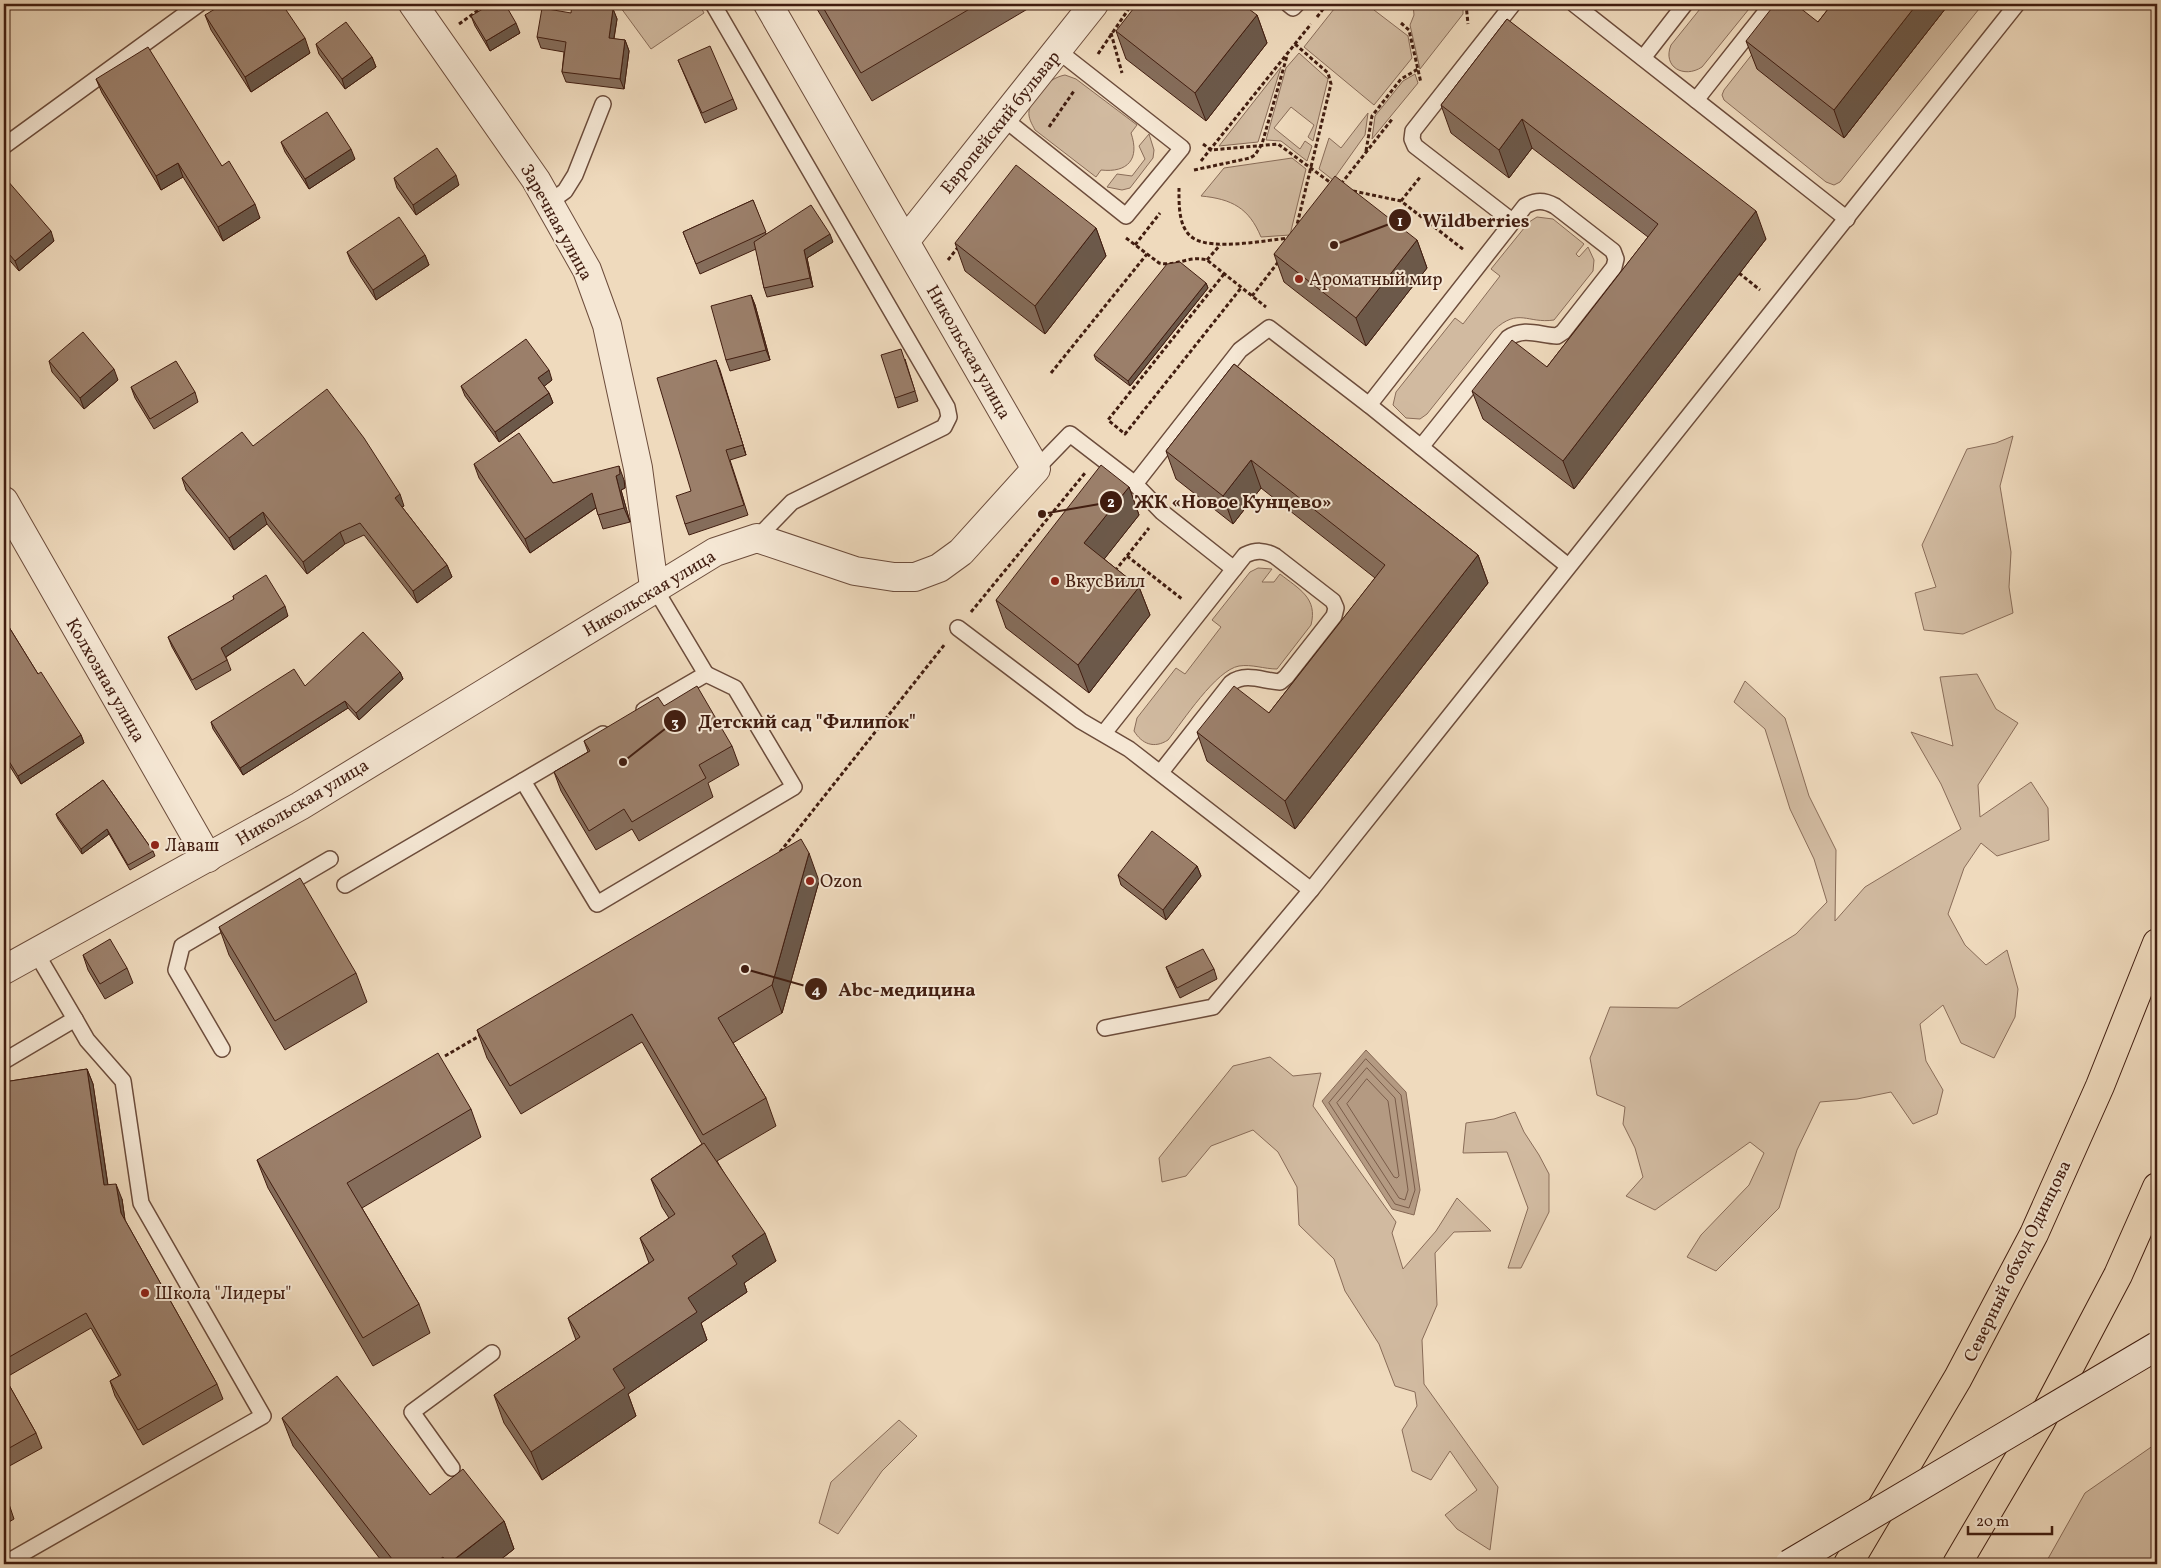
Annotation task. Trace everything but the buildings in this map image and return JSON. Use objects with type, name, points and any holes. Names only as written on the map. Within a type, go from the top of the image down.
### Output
[{"type":"highway","name":"Северный обход Одинцова","points":[[1848,1564],[1958,1378],[2034,1234],[2100,1086],[2157,943]]},
{"type":"highway","points":[[1957,1564],[2040,1423],[2118,1275],[2157,1187]]},
{"type":"street","name":"Никольская улица","points":[[768,4],[906,240],[1036,469]]},
{"type":"street","name":"Европейский бульвар","points":[[906,240],[1093,5]]},
{"type":"street","name":"Заречная улица","points":[[420,6],[437,37],[550,202],[587,270],[607,325],[638,468],[654,588]]},
{"type":"street","points":[[757,538],[855,571],[894,578],[915,577],[938,568],[961,552],[1036,469]]},
{"type":"street","name":"Колхозная улица","points":[[4,501],[208,858]]},
{"type":"street","name":"Никольская улица","points":[[4,970],[300,806],[714,552],[757,538]]},
{"type":"street","points":[[1789,1564],[2157,1346]]},
{"type":"lane","points":[[4,146],[199,4]]},
{"type":"lane","points":[[713,4],[947,407],[949,416],[944,426],[792,502],[757,538]]},
{"type":"lane","points":[[1288,4],[1293,8],[1297,4]]},
{"type":"lane","points":[[1512,222],[1415,146],[1412,139],[1413,131],[1513,4]]},
{"type":"lane","points":[[1574,4],[1847,219]]},
{"type":"lane","points":[[1643,58],[1686,4]]},
{"type":"lane","points":[[1696,100],[1772,4]]},
{"type":"lane","points":[[1105,1028],[1213,1007],[1311,890],[2017,4]]},
{"type":"lane","points":[[1003,118],[1126,216],[1182,148],[1058,50]]},
{"type":"lane","points":[[550,202],[566,191],[575,175],[603,104]]},
{"type":"lane","points":[[1369,405],[1525,206],[1534,201],[1546,201],[1613,251],[1616,259],[1614,267],[1563,332],[1557,336],[1516,332],[1508,338],[1421,447]]},
{"type":"lane","points":[[1136,484],[1240,350],[1269,328],[1369,405],[1568,566]]},
{"type":"lane","points":[[1036,469],[1070,434],[1136,484],[1162,512],[1234,569]]},
{"type":"lane","points":[[1104,733],[1245,555],[1254,551],[1266,551],[1275,556],[1333,601],[1336,608],[1334,616],[1280,682],[1239,677],[1231,683],[1161,772]]},
{"type":"lane","points":[[523,781],[596,904],[794,787],[735,688],[706,674],[654,588]]},
{"type":"lane","points":[[958,628],[1081,721],[1104,733],[1161,772],[1311,890]]},
{"type":"lane","points":[[631,718],[706,674]]},
{"type":"lane","points":[[345,885],[615,727]]},
{"type":"lane","points":[[222,1050],[176,970],[182,946],[330,859]]},
{"type":"lane","points":[[4,1564],[263,1416],[141,1203],[123,1082],[88,1040],[36,952]]},
{"type":"lane","points":[[4,1061],[75,1019]]},
{"type":"lane","points":[[452,1468],[412,1412],[492,1353]]},
{"type":"path","points":[[437,37],[487,4]]},
{"type":"path","points":[[1189,176],[1327,4]]},
{"type":"path","points":[[1466,4],[1468,25],[1474,18]]},
{"type":"path","points":[[1093,5],[1107,19],[1133,110]]},
{"type":"path","points":[[1401,23],[1409,30],[1421,83]]},
{"type":"path","points":[[1179,188],[1179,207],[1186,230],[1193,238],[1205,243],[1221,244],[1293,238],[1331,84],[1328,73],[1295,44]]},
{"type":"path","points":[[1194,170],[1250,158],[1254,155],[1262,144],[1287,54]]},
{"type":"path","points":[[1366,152],[1372,116],[1401,79],[1418,69]]},
{"type":"path","points":[[1415,91],[1427,76]]},
{"type":"path","points":[[1337,188],[1397,114]]},
{"type":"path","points":[[1211,150],[1273,143],[1284,146],[1337,188],[1401,201],[1481,262]]},
{"type":"path","points":[[1401,201],[1433,160]]},
{"type":"path","points":[[1174,195],[1184,182]]},
{"type":"path","points":[[1135,245],[1163,209]]},
{"type":"path","points":[[1126,216],[1124,236],[1135,245],[1159,263],[1165,264],[1196,258],[1207,260],[1278,316],[1269,328]]},
{"type":"path","points":[[1207,260],[1221,244]]},
{"type":"path","points":[[1051,373],[1147,254]]},
{"type":"path","points":[[1252,296],[1285,254]]},
{"type":"path","points":[[1224,274],[1108,420],[1125,434],[1242,288]]},
{"type":"path","points":[[1739,274],[1760,290]]},
{"type":"path","points":[[1116,571],[1162,512]]},
{"type":"path","points":[[1127,556],[1200,613]]},
{"type":"shaded area","points":[[618,4],[699,4],[704,13],[651,49]]},
{"type":"shaded area","points":[[1338,4],[1378,4],[1374,10],[1408,36],[1412,58],[1374,105],[1304,47]]},
{"type":"shaded area","points":[[1413,4],[1463,4],[1463,14],[1420,69],[1410,25],[1414,15]]},
{"type":"shaded area","points":[[1704,4],[1753,4],[1702,67],[1688,72],[1676,69],[1670,59],[1671,45]]},
{"type":"shaded area","points":[[1949,4],[1983,4],[1840,182],[1834,185],[1826,182],[1724,100],[1722,95],[1724,90],[1783,15],[1844,138]]},
{"type":"shaded area","points":[[1299,53],[1328,79],[1313,141],[1308,137],[1314,125],[1291,107],[1274,128],[1300,149],[1305,141],[1312,146],[1307,161],[1281,141],[1266,140],[1286,68]]},
{"type":"shaded area","points":[[1281,67],[1258,142],[1219,146]]},
{"type":"shaded area","points":[[1415,74],[1418,83],[1372,139],[1375,116],[1403,81]]},
{"type":"shaded area","points":[[1065,75],[1076,79],[1137,125],[1131,133],[1134,150],[1133,157],[1125,166],[1118,169],[1101,170],[1096,177],[1035,130],[1030,121],[1029,111],[1037,93],[1047,83]]},
{"type":"shaded area","points":[[1368,113],[1365,135],[1333,180],[1319,169],[1329,138],[1341,148]]},
{"type":"shaded area","points":[[1149,134],[1154,150],[1153,158],[1130,188],[1122,190],[1107,187],[1117,174],[1132,176],[1145,159],[1139,146]]},
{"type":"shaded area","points":[[1292,158],[1306,169],[1290,235],[1261,237],[1251,219],[1238,207],[1212,197],[1201,196],[1224,168]]},
{"type":"shaded area","points":[[1537,217],[1553,219],[1584,244],[1576,254],[1579,257],[1588,247],[1594,260],[1593,271],[1554,320],[1510,319],[1494,330],[1427,414],[1420,419],[1406,418],[1393,405],[1396,392],[1455,318],[1463,324],[1500,276],[1491,269],[1529,222]]},
{"type":"shaded area","points":[[2013,436],[2000,486],[2011,552],[2009,587],[2013,613],[1963,634],[1924,630],[1915,593],[1936,587],[1922,545],[1967,449],[1996,443]]},
{"type":"shaded area","points":[[1258,568],[1272,569],[1262,582],[1274,582],[1280,574],[1305,595],[1312,608],[1311,625],[1277,669],[1239,666],[1230,670],[1200,697],[1168,740],[1153,745],[1145,742],[1134,731],[1137,718],[1176,668],[1185,674],[1221,627],[1212,620],[1250,572]]},
{"type":"shaded area","points":[[1977,674],[1996,709],[2018,723],[1978,785],[1980,817],[2031,782],[2048,808],[2049,840],[1997,856],[1981,843],[1964,868],[1948,914],[1965,945],[1986,965],[2007,950],[2018,989],[2015,1017],[1994,1058],[1961,1043],[1943,1005],[1920,1024],[1926,1061],[1943,1090],[1937,1114],[1913,1124],[1891,1092],[1857,1099],[1820,1102],[1797,1150],[1779,1208],[1716,1271],[1687,1257],[1701,1235],[1749,1185],[1764,1153],[1750,1142],[1655,1210],[1626,1196],[1643,1177],[1635,1148],[1623,1124],[1625,1107],[1597,1095],[1590,1058],[1610,1007],[1678,1008],[1796,934],[1827,902],[1814,859],[1790,809],[1765,729],[1734,702],[1745,681],[1785,718],[1809,796],[1836,850],[1835,921],[1865,887],[1961,829],[1941,784],[1911,732],[1953,746],[1940,677]]},
{"type":"shaded area","points":[[1270,1057],[1293,1076],[1321,1073],[1313,1106],[1396,1222],[1392,1233],[1403,1269],[1436,1231],[1457,1198],[1491,1231],[1454,1232],[1435,1253],[1437,1305],[1422,1340],[1424,1384],[1498,1487],[1490,1550],[1457,1529],[1445,1515],[1477,1490],[1450,1451],[1431,1480],[1412,1471],[1402,1430],[1417,1406],[1415,1392],[1395,1386],[1379,1344],[1345,1291],[1334,1259],[1299,1225],[1297,1187],[1278,1152],[1253,1130],[1211,1146],[1186,1176],[1162,1182],[1159,1158],[1233,1066]]},
{"type":"shaded area","points":[[1515,1112],[1524,1132],[1549,1174],[1549,1212],[1521,1268],[1508,1268],[1528,1208],[1507,1152],[1463,1153],[1466,1123],[1494,1119]]},
{"type":"shaded area","points":[[899,1420],[917,1436],[882,1471],[838,1534],[819,1523],[831,1482]]},
{"type":"shaded area","points":[[2157,1443],[2157,1564],[2045,1564],[2085,1493]]},
{"type":"water","points":[[1366,1050],[1406,1092],[1420,1190],[1414,1215],[1392,1209],[1322,1101]]},
{"type":"place","name":"Wildberries","points":[[1334,245]]},
{"type":"place","name":"Ароматный мир","points":[[1299,279]]},
{"type":"place","name":"ЖК «Новое Кунцево»","points":[[1042,514]]},
{"type":"place","name":"ВкусВилл","points":[[1055,581]]},
{"type":"place","name":"Детский сад \"Филипок\"","points":[[623,762]]},
{"type":"place","name":"Лаваш","points":[[155,845]]},
{"type":"place","name":"Ozon","points":[[810,881]]},
{"type":"place","name":"Abc-медицина","points":[[745,969]]},
{"type":"place","name":"Школа \"Лидеры\"","points":[[145,1293]]}]
